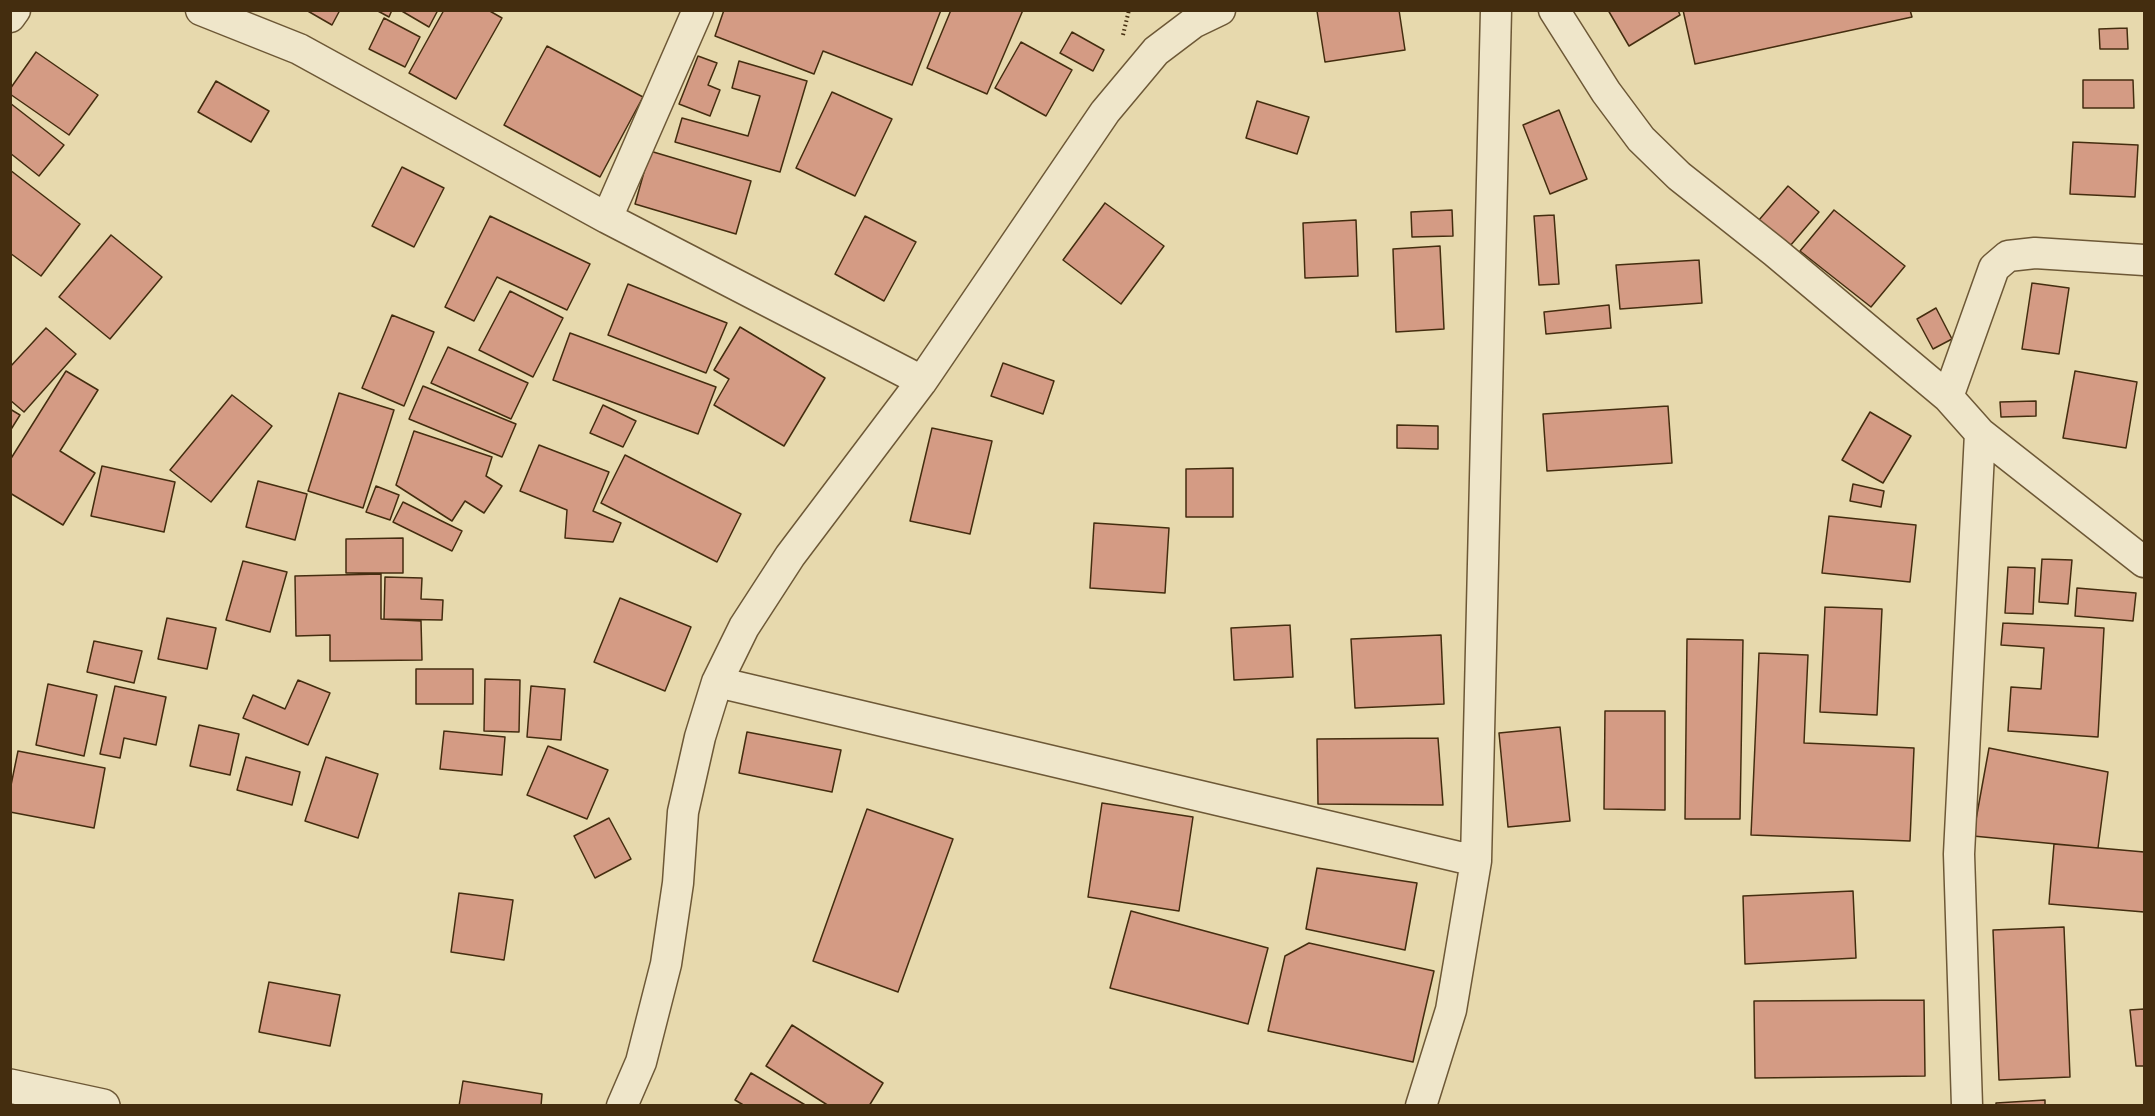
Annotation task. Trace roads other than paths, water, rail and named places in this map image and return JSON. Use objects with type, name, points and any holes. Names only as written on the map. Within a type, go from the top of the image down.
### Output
[{"type":"street","points":[[10,17],[15,10]]},
{"type":"street","points":[[201,10],[299,49],[607,218],[922,381]]},
{"type":"street","points":[[607,218],[698,10]]},
{"type":"street","points":[[622,1106],[641,1062],[666,964],[678,883],[682,812],[700,737],[717,682],[744,627],[790,556],[922,381],[1106,112],[1156,51],[1193,23],[1220,10]]},
{"type":"street","points":[[1421,1106],[1451,1010],[1476,861],[1496,10]]},
{"type":"street","points":[[1554,10],[1606,92],[1641,139],[1679,176],[1775,252],[1948,397],[1980,433],[2145,562]]},
{"type":"street","points":[[1948,397],[1994,268],[2008,256],[2035,253],[2145,260]]},
{"type":"street","points":[[1967,1106],[1959,854],[1980,433]]},
{"type":"street","points":[[717,682],[1476,861]]},
{"type":"street","points":[[10,1086],[103,1106]]}]
